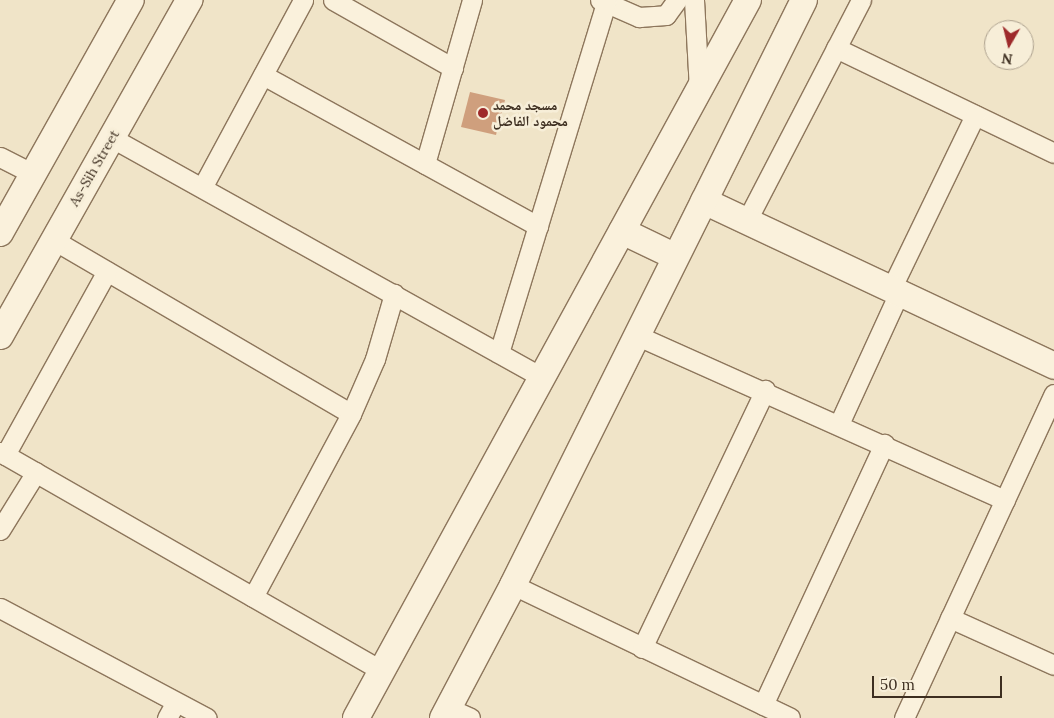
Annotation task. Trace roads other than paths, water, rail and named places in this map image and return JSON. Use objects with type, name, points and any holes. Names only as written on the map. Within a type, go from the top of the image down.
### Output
[{"type":"street","points":[[0,233],[131,0]]},
{"type":"street","name":"As-Sih Street","points":[[0,336],[52,239],[112,138],[188,0]]},
{"type":"street","points":[[203,186],[303,0]]},
{"type":"street","points":[[333,0],[453,68]]},
{"type":"street","points":[[425,164],[472,0]]},
{"type":"street","points":[[499,353],[603,2],[639,17],[666,15],[677,0]]},
{"type":"street","points":[[694,0],[700,89]]},
{"type":"street","points":[[356,718],[748,0]]},
{"type":"street","points":[[453,715],[513,586],[638,336],[674,256],[704,201],[804,0]]},
{"type":"street","points":[[746,222],[862,0]]},
{"type":"street","points":[[836,48],[1054,153]]},
{"type":"street","points":[[263,75],[538,226]]},
{"type":"street","points":[[839,424],[895,291],[976,115]]},
{"type":"street","points":[[112,138],[203,186],[542,377]]},
{"type":"street","points":[[0,157],[33,174]]},
{"type":"street","points":[[704,201],[1054,366]]},
{"type":"street","points":[[622,231],[674,256]]},
{"type":"street","points":[[52,239],[351,414]]},
{"type":"street","points":[[107,271],[3,454],[382,671]]},
{"type":"street","points":[[253,597],[351,414],[375,359],[394,294]]},
{"type":"street","points":[[638,336],[765,390],[1005,500]]},
{"type":"street","points":[[642,648],[765,390]]},
{"type":"street","points":[[904,718],[1054,394]]},
{"type":"street","points":[[763,705],[884,444]]},
{"type":"street","points":[[0,530],[36,472]]},
{"type":"street","points":[[513,586],[790,718]]},
{"type":"street","points":[[0,608],[207,718]]},
{"type":"street","points":[[950,618],[1054,666]]},
{"type":"street","points":[[167,718],[176,702]]},
{"type":"place","name":"مسجد محمد محمود الفاضل","points":[[483,113]]}]
